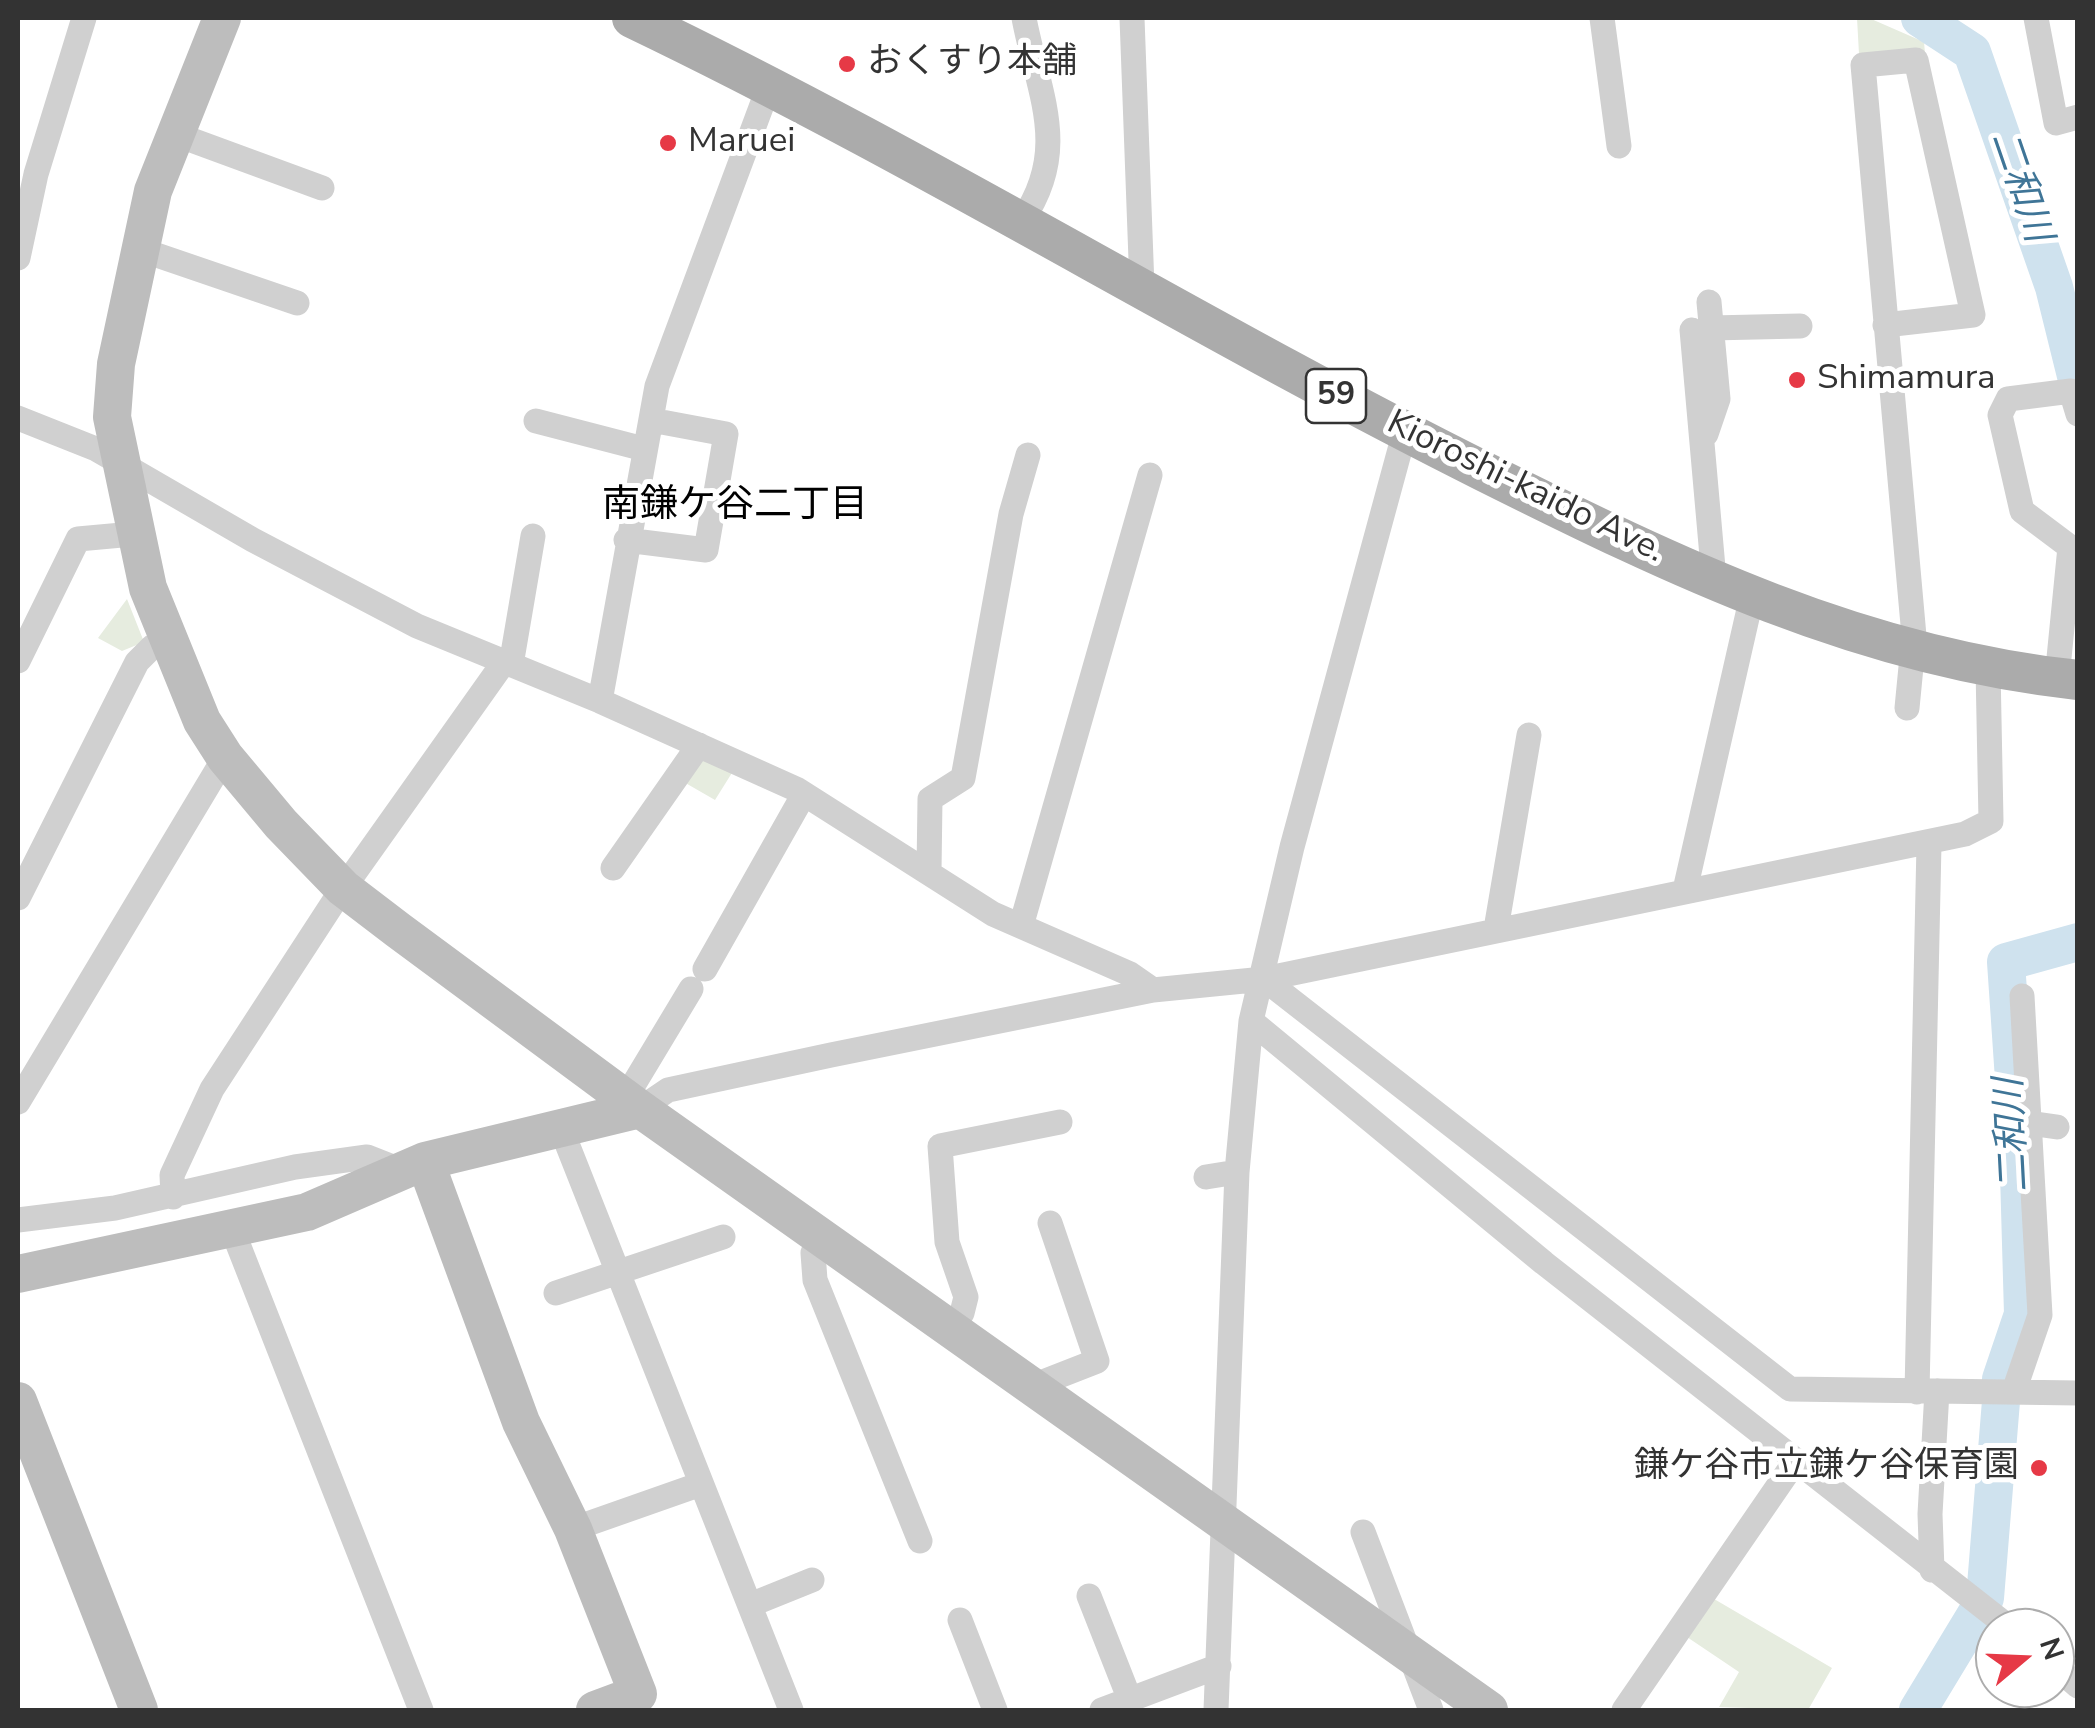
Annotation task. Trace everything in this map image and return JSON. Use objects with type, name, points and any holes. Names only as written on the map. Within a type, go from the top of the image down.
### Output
[{"type":"main road","name":"Kioroshi-kaido Ave.","points":[[632,18],[683,30],[769,86],[1022,220],[1405,432],[1562,510],[1752,596],[1915,652],[2067,679]]},
{"type":"street","points":[[18,258],[36,174],[84,18]]},
{"type":"street","points":[[222,18],[153,191],[116,364],[112,416],[133,534],[168,642],[202,721],[225,757],[281,824],[343,888],[633,1103],[1488,1710]]},
{"type":"street","points":[[1022,220],[1041,187],[1050,158],[1049,124],[1024,18]]},
{"type":"street","points":[[1132,18],[1142,287]]},
{"type":"street","points":[[1602,18],[1619,146]]},
{"type":"street","points":[[2036,18],[2056,122],[2078,117]]},
{"type":"street","points":[[1885,325],[1973,315],[1916,60],[1863,66],[1885,325],[1915,652],[1907,708]]},
{"type":"street","points":[[600,701],[626,540],[657,386],[769,86]]},
{"type":"street","points":[[175,134],[322,188]]},
{"type":"street","points":[[139,249],[297,302]]},
{"type":"street","points":[[1714,578],[1702,444],[1718,399],[1704,320],[1800,326]]},
{"type":"street","points":[[2067,679],[2074,544],[2022,511],[2000,415],[2008,399],[2071,391],[2078,414]]},
{"type":"street","points":[[18,418],[96,449],[417,626],[600,701],[804,794],[993,914],[1130,974],[1153,990]]},
{"type":"street","points":[[626,540],[706,550],[726,434],[650,420]]},
{"type":"street","points":[[536,421],[644,449]]},
{"type":"street","points":[[1216,1710],[1237,1172],[1251,1021],[1264,979],[1292,847],[1405,432]]},
{"type":"street","points":[[929,871],[930,799],[963,778],[1011,514],[1028,455]]},
{"type":"street","points":[[1021,926],[1150,475]]},
{"type":"street","points":[[18,661],[78,539],[133,534]]},
{"type":"street","points":[[173,1197],[172,1175],[212,1088],[343,888],[507,664],[533,536]]},
{"type":"street","points":[[1684,890],[1752,596]]},
{"type":"street","points":[[18,898],[137,662],[152,647],[168,642]]},
{"type":"street","points":[[18,1274],[306,1212],[413,1166],[562,1131],[668,1090],[1153,990],[1264,979],[1684,890],[1928,844],[1991,821],[1988,668]]},
{"type":"street","points":[[1496,929],[1528,735]]},
{"type":"street","points":[[614,868],[699,746]]},
{"type":"street","points":[[18,1102],[225,757]]},
{"type":"street","points":[[633,1103],[698,979],[804,794]]},
{"type":"street","points":[[1928,844],[1927,1392],[1932,1570]]},
{"type":"street","points":[[1264,979],[1790,1389],[2078,1393]]},
{"type":"street","points":[[2005,1390],[2040,1315],[2022,996]]},
{"type":"street","points":[[1251,1021],[1794,1463],[1985,1608]]},
{"type":"street","points":[[951,1328],[966,1297],[947,1242],[940,1146],[1060,1122]]},
{"type":"street","points":[[2029,1123],[2057,1128]]},
{"type":"street","points":[[562,1131],[791,1710]]},
{"type":"street","points":[[18,1220],[173,1197],[295,1168],[367,1157],[413,1166]]},
{"type":"street","points":[[413,1166],[521,1422],[573,1529],[638,1694],[594,1710]]},
{"type":"street","points":[[1206,1176],[1237,1172]]},
{"type":"street","points":[[1033,1386],[1097,1361],[1050,1224]]},
{"type":"street","points":[[232,1228],[422,1710]]},
{"type":"street","points":[[556,1293],[723,1237]]},
{"type":"street","points":[[830,1242],[813,1253],[814,1280],[920,1541]]},
{"type":"street","points":[[18,1401],[139,1710]]},
{"type":"street","points":[[1624,1710],[1794,1463]]},
{"type":"street","points":[[573,1529],[701,1484]]},
{"type":"street","points":[[1363,1532],[1432,1710]]},
{"type":"street","points":[[750,1604],[812,1580]]},
{"type":"street","points":[[1088,1596],[1130,1700]]},
{"type":"street","points":[[960,1620],[995,1710]]},
{"type":"street","points":[[1102,1710],[1219,1666]]},
{"type":"shaded area","points":[[1857,18],[1869,18],[1924,42],[1925,53],[1859,54]]},
{"type":"shaded area","points":[[127,599],[144,642],[122,651],[98,638]]},
{"type":"shaded area","points":[[704,760],[735,768],[715,800],[682,781],[692,765]]},
{"type":"shaded area","points":[[1709,1596],[1832,1668],[1808,1710],[1719,1707],[1739,1672],[1684,1635]]},
{"type":"waterway","name":"二和川","points":[[1920,18],[1972,52],[2054,287],[2078,384]]},
{"type":"waterway","name":"二和川","points":[[2001,1379],[2023,1314],[2018,1138],[2006,962],[2078,942]]},
{"type":"waterway","name":"二和川","points":[[1985,1598],[2001,1401]]},
{"type":"waterway","name":"二和川","points":[[1918,1710],[1975,1616]]},
{"type":"place","name":"おくすり本舗","points":[[847,64]]},
{"type":"place","name":"Maruei","points":[[668,143]]},
{"type":"place","name":"Shimamura","points":[[1797,380]]},
{"type":"place","name":"鎌ケ谷市立鎌ケ谷保育園","points":[[2039,1468]]},
{"type":"district","name":"南鎌ケ谷二丁目","points":[[735,507]]}]
